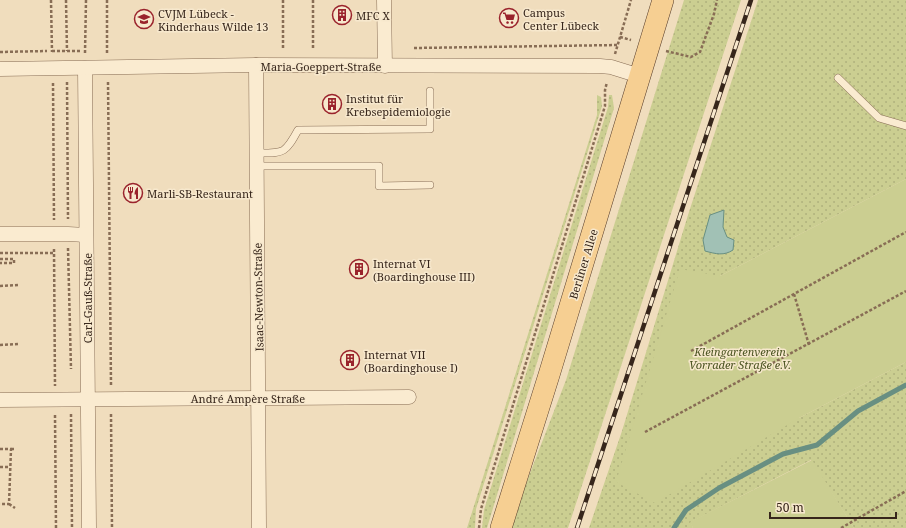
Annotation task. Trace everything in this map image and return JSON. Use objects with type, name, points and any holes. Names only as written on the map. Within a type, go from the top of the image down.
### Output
[{"type":"main road","name":"Berliner Allee","points":[[501,528],[663,0]]},
{"type":"street","points":[[384,0],[385,66]]},
{"type":"street","name":"Maria-Goeppert-Straße","points":[[0,69],[256,65],[600,66],[611,67],[640,76]]},
{"type":"street","name":"Isaac-Newton-Straße","points":[[256,65],[260,528]]},
{"type":"street","name":"Carl-Gauß-Straße","points":[[85,68],[89,528]]},
{"type":"street","points":[[0,234],[86,235]]},
{"type":"street","name":"André Ampère Straße","points":[[0,400],[410,397]]},
{"type":"lane","points":[[838,78],[880,118],[906,126]]},
{"type":"lane","points":[[257,160],[279,153],[289,147],[298,130],[430,129],[430,92]]},
{"type":"lane","points":[[257,160],[379,166],[380,186],[430,185]]},
{"type":"path","points":[[51,0],[53,69],[56,528]]},
{"type":"path","points":[[66,0],[72,528]]},
{"type":"path","points":[[85,68],[86,0]]},
{"type":"path","points":[[107,0],[112,528]]},
{"type":"path","points":[[283,0],[283,49]]},
{"type":"path","points":[[313,0],[314,49]]},
{"type":"path","points":[[479,528],[481,509],[606,106],[605,90],[631,0]]},
{"type":"path","points":[[620,37],[691,57],[700,52],[714,14],[717,0]]},
{"type":"path","points":[[691,351],[906,232]]},
{"type":"path","points":[[0,253],[54,253]]},
{"type":"path","points":[[0,258],[14,259],[14,263],[0,263]]},
{"type":"path","points":[[0,286],[19,285]]},
{"type":"path","points":[[645,432],[809,345],[906,291]]},
{"type":"path","points":[[794,294],[809,345]]},
{"type":"path","points":[[0,345],[19,344]]},
{"type":"path","points":[[0,449],[16,449]]},
{"type":"path","points":[[10,504],[11,449]]},
{"type":"path","points":[[0,467],[10,467]]},
{"type":"path","points":[[841,528],[906,491]]},
{"type":"path","points":[[0,504],[10,504],[15,508]]},
{"type":"green space","points":[[684,0],[741,0],[568,528],[512,528],[522,494],[566,380]]},
{"type":"green space","points":[[758,0],[906,0],[906,179],[720,276],[799,418],[906,362],[906,528],[854,528],[811,460],[691,522],[693,528],[589,528],[622,431],[688,215]]},
{"type":"green space","points":[[597,95],[601,97],[602,106],[476,509],[475,528],[467,528],[597,115]]},
{"type":"green space","points":[[609,95],[612,95],[614,108],[487,528],[482,528],[484,510],[608,107]]},
{"type":"green space","name":"Kleingartenverein Vorrader Straße e.V.","points":[[906,179],[906,362],[799,418],[655,503],[616,482],[680,269],[720,276]]},
{"type":"green space","points":[[812,460],[854,528],[693,528],[690,522]]},
{"type":"shaded area","points":[[724,210],[723,227],[727,237],[734,240],[733,250],[720,254],[705,251],[703,240],[710,215]]},
{"type":"waterway","points":[[674,528],[686,510],[719,488],[783,454],[817,445],[858,411],[906,385]]},
{"type":"railway","points":[[577,528],[751,0]]},
{"type":"place","name":"MFC X","points":[[342,15]]},
{"type":"place","name":"Campus Center Lübeck","points":[[509,18]]},
{"type":"place","name":"CVJM Lübeck - Kinderhaus Wilde 13","points":[[144,19]]},
{"type":"place","name":"Institut für Krebsepidemiologie","points":[[332,104]]},
{"type":"place","name":"Marli-SB-Restaurant","points":[[133,193]]},
{"type":"place","name":"Internat VI (Boardinghouse III)","points":[[359,269]]},
{"type":"place","name":"Internat VII (Boardinghouse I)","points":[[350,360]]}]
